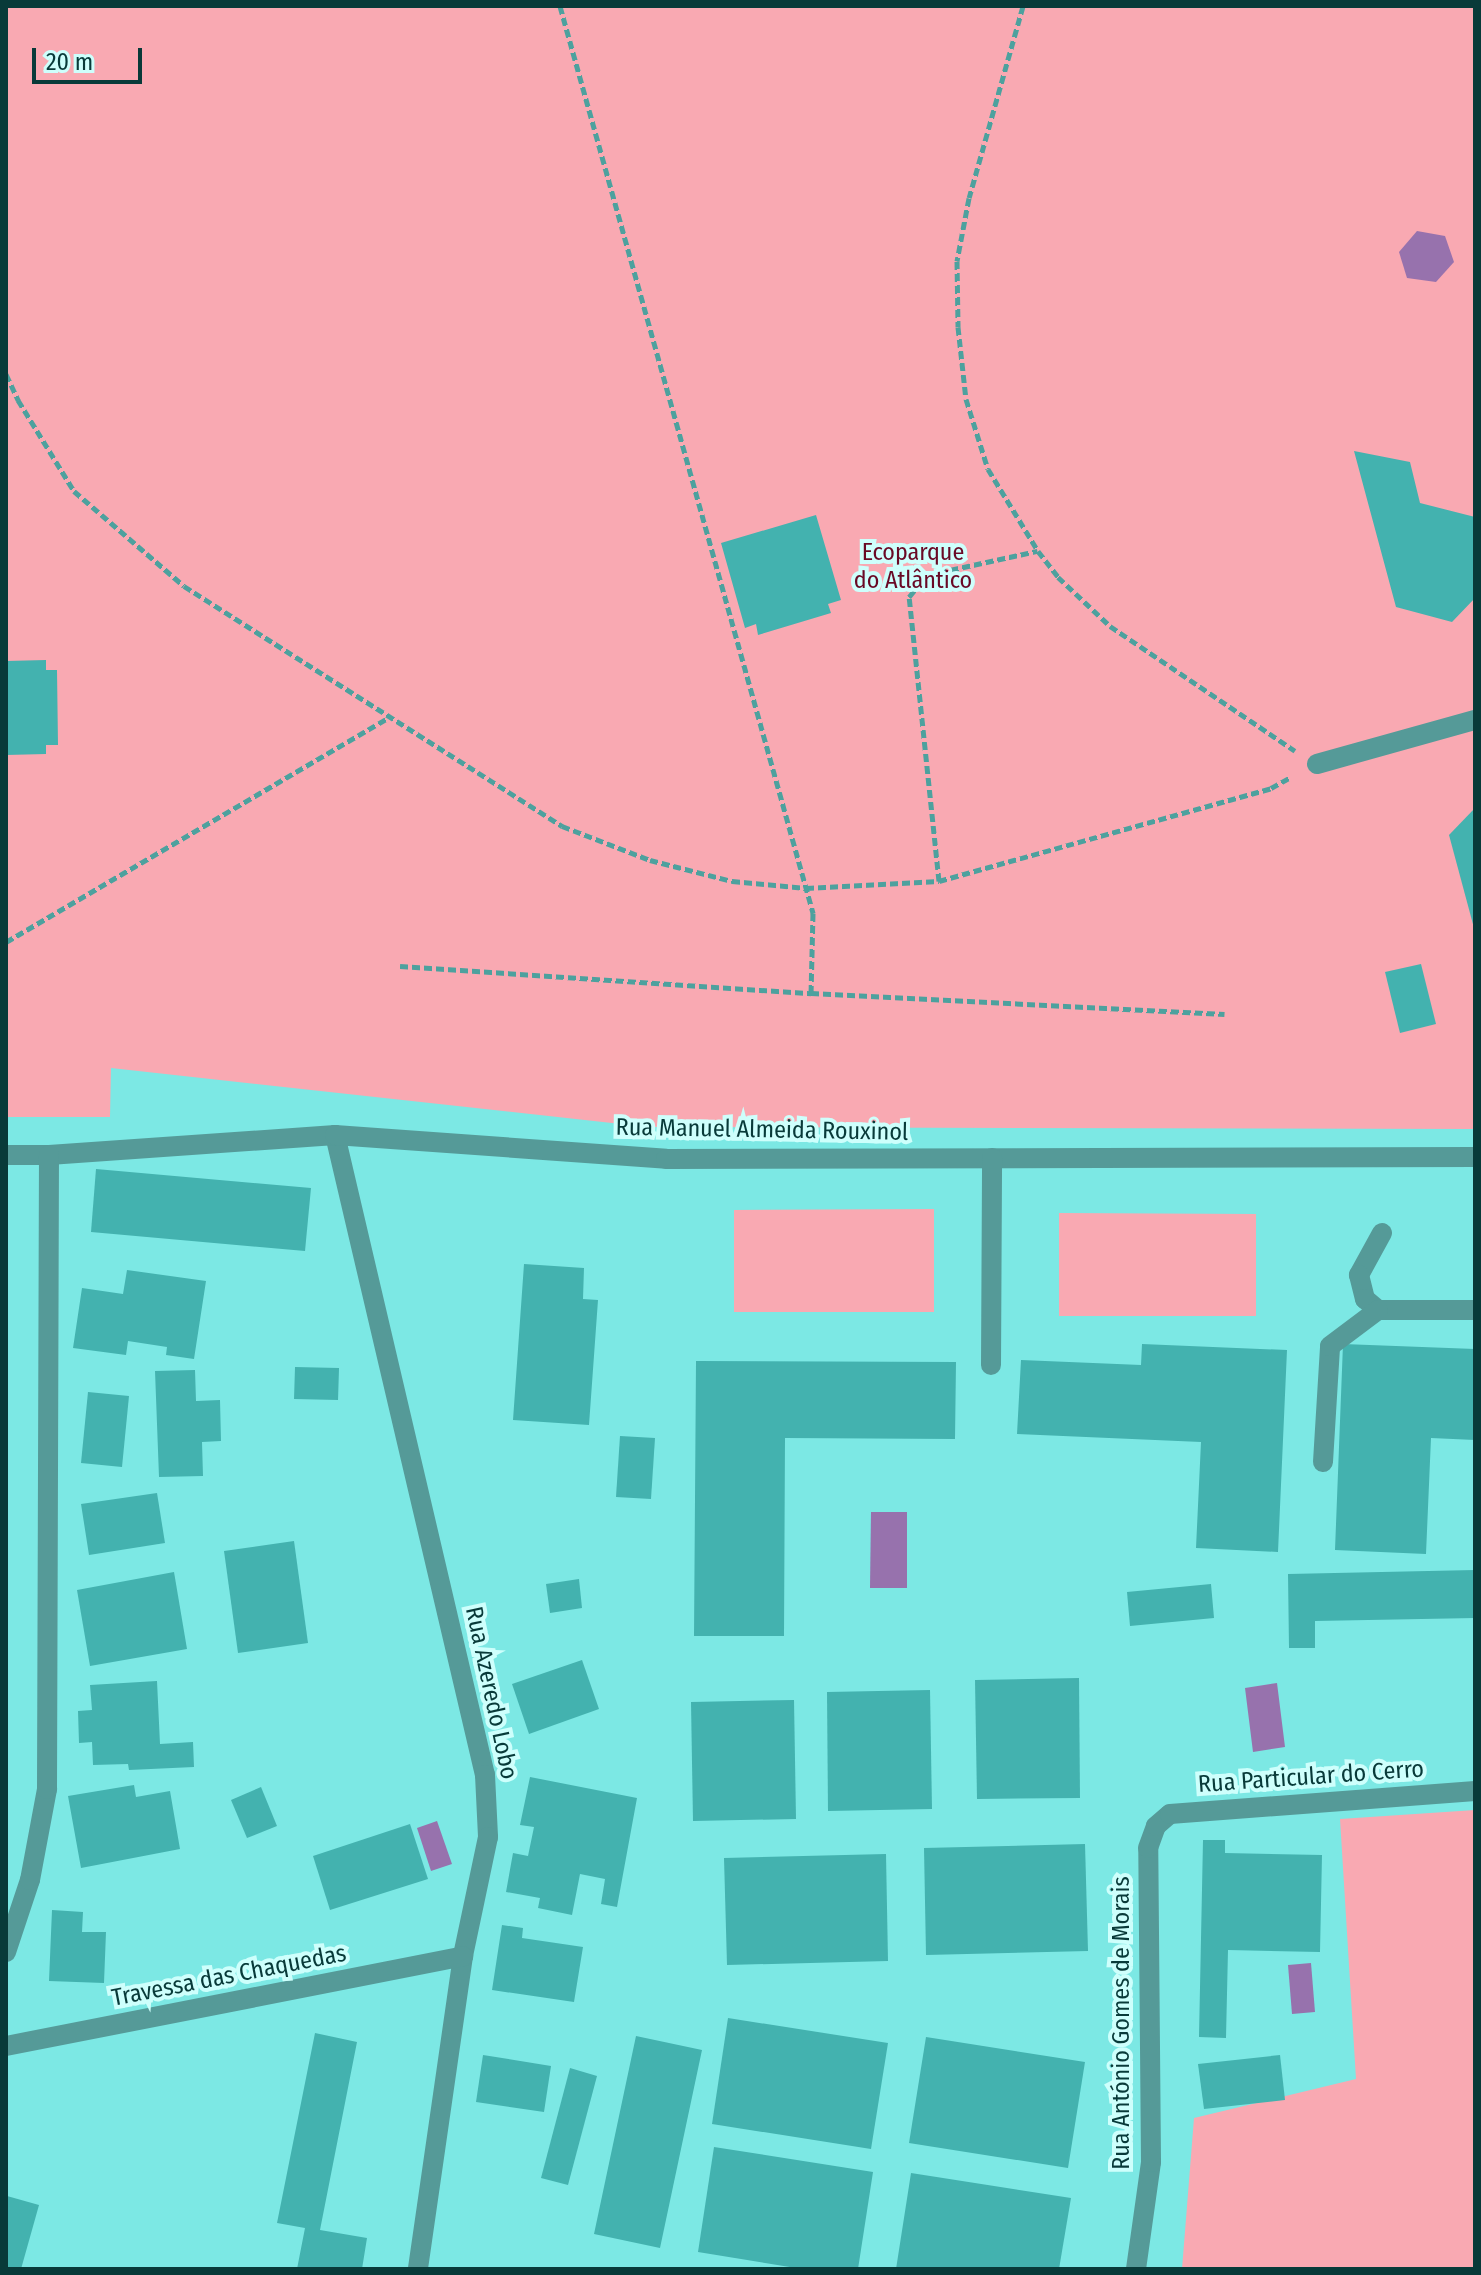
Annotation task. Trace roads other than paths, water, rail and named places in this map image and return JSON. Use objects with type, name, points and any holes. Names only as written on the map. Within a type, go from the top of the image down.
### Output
[{"type":"street","points":[[1317,764],[1475,720]]},
{"type":"street","name":"Rua Manuel Almeida Rouxinol","points":[[6,1155],[49,1155],[335,1135],[666,1159],[1475,1157]]},
{"type":"street","name":"Rua Azeredo Lobo","points":[[335,1135],[485,1775],[488,1837],[463,1956],[418,2269]]},
{"type":"street","points":[[6,1952],[30,1880],[47,1789],[49,1155]]},
{"type":"street","points":[[991,1365],[992,1158]]},
{"type":"street","points":[[1378,1310],[1365,1299],[1359,1275],[1382,1233]]},
{"type":"street","points":[[1323,1462],[1330,1346],[1378,1310],[1475,1310]]},
{"type":"street","name":"Rua Particular do Cerro","points":[[1156,1826],[1170,1814],[1475,1791]]},
{"type":"street","name":"Rua António Gomes de Morais","points":[[1136,2269],[1151,2162],[1148,1848],[1156,1826]]},
{"type":"street","name":"Travessa das Chaquedas","points":[[6,2046],[463,1956]]},
{"type":"park label","name":"Ecoparque do Atlântico","points":[[913,567]]}]
